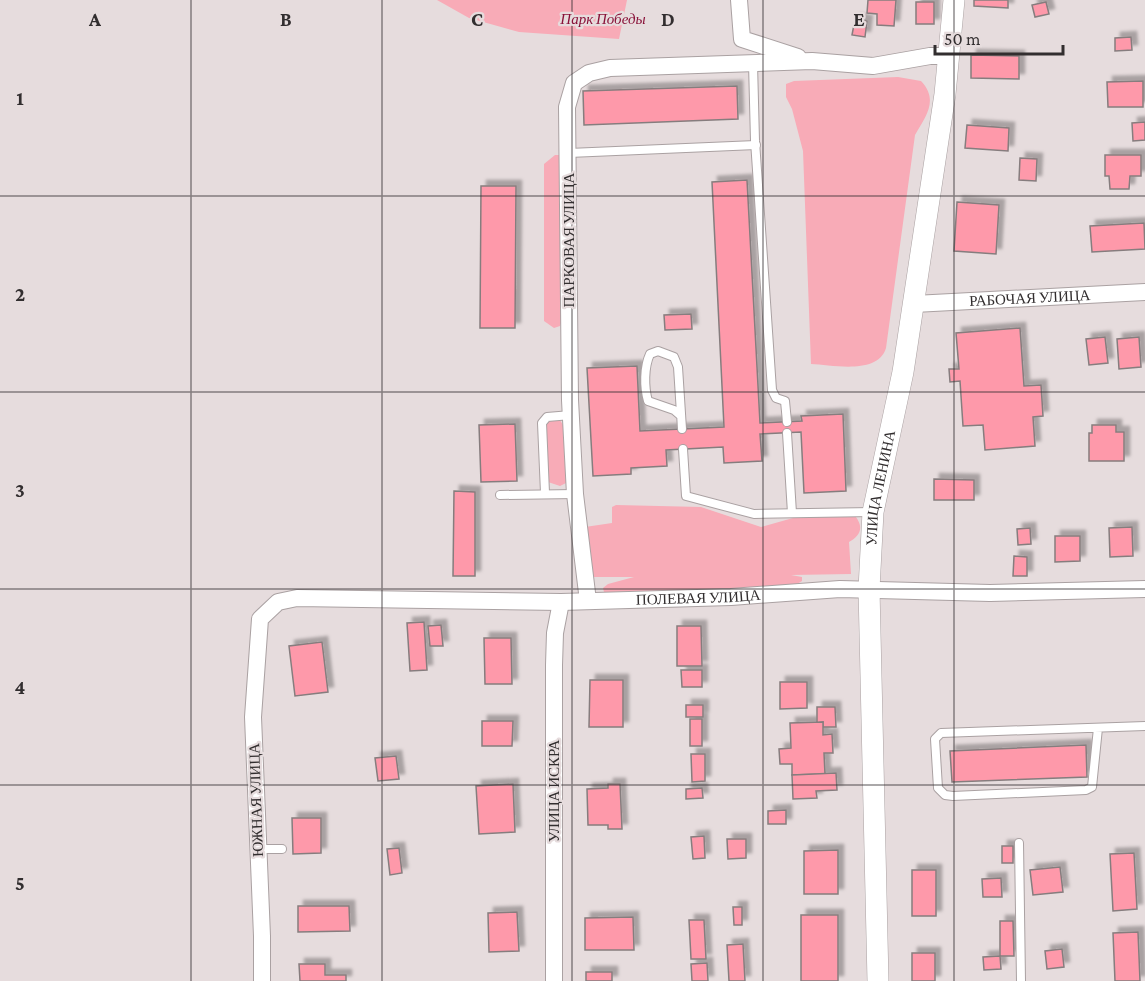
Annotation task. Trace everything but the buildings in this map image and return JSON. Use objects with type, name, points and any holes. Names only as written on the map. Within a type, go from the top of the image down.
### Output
[{"type":"street","points":[[739,0],[742,39],[812,62]]},
{"type":"street","name":"УЛИЦА ЛЕНИНА","points":[[878,981],[869,589],[873,512],[903,372],[914,304],[949,56],[954,0]]},
{"type":"street","points":[[569,150],[569,97],[574,83],[589,73],[610,68],[753,63],[812,62],[873,66],[930,56],[949,56]]},
{"type":"street","name":"ПАРКОВАЯ УЛИЦА","points":[[569,150],[571,415]]},
{"type":"street","name":"РАБОЧАЯ УЛИЦА","points":[[914,304],[1145,292]]},
{"type":"street","points":[[571,415],[575,494],[588,601]]},
{"type":"street","name":"ПОЛЕВАЯ УЛИЦА","points":[[260,619],[278,602],[297,598],[561,602],[741,597],[869,589],[990,593],[1145,589]]},
{"type":"street","name":"УЛИЦА ИСКРА","points":[[554,981],[555,643],[556,621],[561,602]]},
{"type":"street","name":"ЮЖНАЯ УЛИЦА","points":[[260,619],[253,717],[262,981]]},
{"type":"lane","points":[[753,63],[772,390],[776,398],[785,402],[787,422]]},
{"type":"lane","points":[[569,150],[756,145]]},
{"type":"lane","points":[[681,416],[674,410],[648,401],[646,362],[650,354],[658,351],[674,357],[678,367],[682,429]]},
{"type":"lane","points":[[545,493],[542,423],[547,417],[571,415]]},
{"type":"lane","points":[[787,433],[792,513]]},
{"type":"lane","points":[[683,449],[686,496],[754,514],[873,512]]},
{"type":"lane","points":[[500,495],[575,494]]},
{"type":"lane","points":[[1098,728],[1092,787],[1086,790],[953,796],[945,795],[938,788],[935,739],[941,733],[1145,726]]},
{"type":"lane","points":[[1020,843],[1021,981]]},
{"type":"lane","points":[[258,849],[282,849]]},
{"type":"green space","name":"Парк Победы","points":[[437,0],[627,0],[619,39],[519,32],[469,18]]},
{"type":"green space","points":[[898,77],[921,81],[930,101],[926,115],[915,135],[886,348],[874,362],[865,365],[811,364],[803,151],[792,109],[786,97],[786,84],[794,81]]},
{"type":"green space","points":[[555,155],[562,155],[561,323],[560,326],[554,328],[544,321],[544,164]]},
{"type":"green space","points":[[549,420],[560,420],[563,425],[566,483],[560,486],[548,482],[546,426]]},
{"type":"green space","points":[[616,505],[701,507],[761,527],[793,518],[844,515],[856,517],[860,531],[849,542],[851,574],[791,575],[802,577],[802,581],[792,587],[604,592],[603,588],[608,584],[634,577],[593,577],[585,527],[612,523],[612,507]]}]
